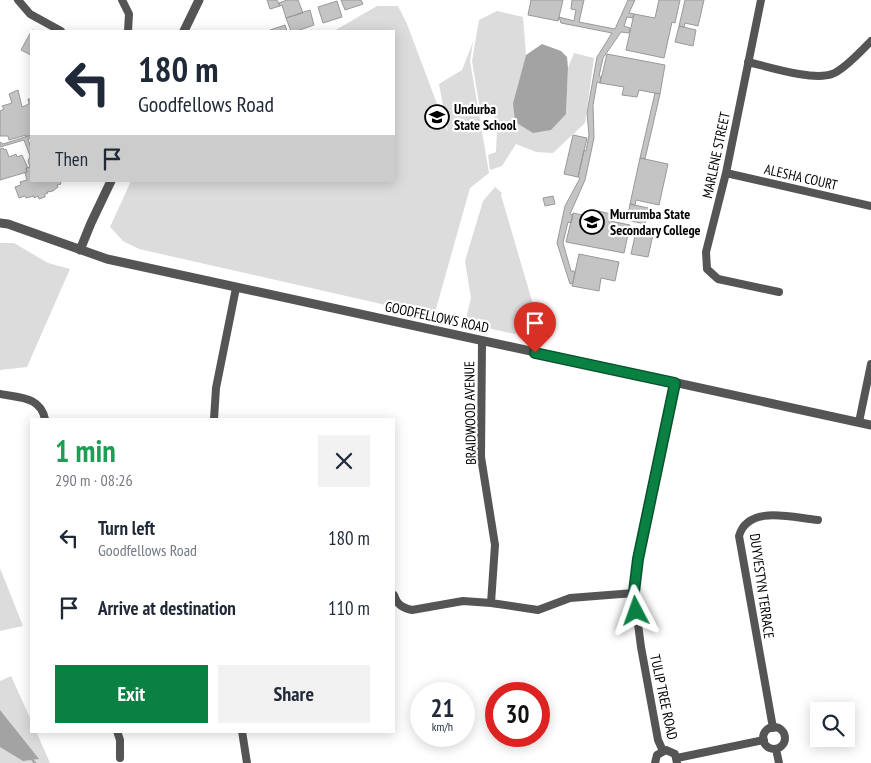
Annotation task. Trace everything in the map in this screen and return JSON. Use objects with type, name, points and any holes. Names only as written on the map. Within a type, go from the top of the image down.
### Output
[{"type":"street","points":[[18,0],[30,14],[59,30]]},
{"type":"street","points":[[122,0],[129,14],[128,30]]},
{"type":"street","points":[[184,30],[199,0]]},
{"type":"street","name":"MARLENE STREET","points":[[761,0],[726,173],[706,252],[707,269],[718,279],[779,292]]},
{"type":"street","points":[[748,62],[814,76],[833,74],[851,61],[871,41]]},
{"type":"street","name":"ALESHA COURT","points":[[726,173],[871,206]]},
{"type":"street","points":[[80,250],[111,182]]},
{"type":"street","name":"GOODFELLOWS ROAD","points":[[0,223],[107,259],[871,425]]},
{"type":"street","points":[[214,418],[217,381],[236,288]]},
{"type":"street","name":"BRAIDWOOD AVENUE","points":[[482,341],[481,457],[495,545],[491,603]]},
{"type":"street","points":[[858,422],[871,364]]},
{"type":"street","name":"TULIP TREE ROAD","points":[[662,750],[658,740],[641,647],[634,592],[638,559],[675,383]]},
{"type":"street","points":[[0,394],[35,402],[42,408],[45,418]]},
{"type":"street","name":"DUYVESTYN TERRACE","points":[[773,728],[739,536],[742,526],[750,520],[761,516],[776,515],[818,520]]},
{"type":"street","points":[[395,598],[398,604],[412,610],[463,600],[538,610],[570,598],[634,592]]},
{"type":"street","points":[[773,728],[780,729],[785,736],[784,744],[776,749],[767,747],[764,740],[766,731],[773,728]]},
{"type":"street","points":[[118,733],[120,740],[120,758]]},
{"type":"street","points":[[242,733],[247,763]]},
{"type":"street","points":[[655,763],[657,755],[662,750],[670,750],[677,760],[764,740]]},
{"type":"street","points":[[776,749],[778,763]]},
{"type":"shaded area","name":"Undurba State School","points":[[377,6],[398,6],[407,24],[448,133],[439,84],[462,70],[473,42],[470,61],[489,173],[470,188],[434,316],[139,249],[123,241],[110,227],[131,182],[395,182],[395,30],[336,30]]},
{"type":"shaded area","points":[[497,11],[523,17],[526,55],[513,103],[566,114],[568,68],[574,53],[594,58],[585,123],[553,153],[536,152],[516,144],[502,166],[490,170],[488,155],[496,152],[497,130],[493,113],[481,115],[472,61],[479,20]]},
{"type":"shaded area","points":[[542,44],[561,51],[567,57],[566,114],[551,130],[533,133],[515,122],[513,103],[526,55]]},
{"type":"shaded area","points":[[495,187],[502,193],[501,195],[537,318],[534,325],[515,334],[465,323],[471,298],[465,261],[483,201]]},
{"type":"shaded area","points":[[0,243],[14,243],[48,263],[70,269],[27,367],[0,370]]},
{"type":"shaded area","points":[[0,568],[23,626],[0,631]]},
{"type":"shaded area","points":[[11,676],[30,718],[30,733],[37,733],[50,763],[0,763],[0,681]]},
{"type":"shaded area","points":[[0,710],[39,759],[23,761],[0,747]]},
{"type":"building","points":[[267,0],[277,0],[280,6],[270,9]]},
{"type":"building","points":[[287,0],[298,0],[303,13],[286,18],[282,5],[280,6],[279,3]]},
{"type":"building","points":[[341,0],[361,0],[363,4],[345,10]]},
{"type":"building","points":[[531,0],[563,0],[558,21],[528,15]]},
{"type":"building","points":[[572,0],[584,0],[579,22],[615,29],[628,0],[635,0],[629,13],[634,14],[633,18],[627,17],[624,26],[630,28],[629,33],[621,32],[603,58],[599,76],[601,77],[600,83],[597,82],[593,105],[594,138],[585,180],[570,214],[573,215],[571,223],[568,222],[563,243],[571,271],[575,273],[573,283],[570,284],[557,243],[565,206],[580,178],[578,177],[584,150],[586,151],[589,135],[587,113],[597,57],[612,33],[561,23],[559,17],[574,21],[576,10],[571,9]]},
{"type":"building","points":[[659,0],[680,0],[675,23],[672,22],[664,58],[626,50],[634,14],[655,18]]},
{"type":"building","points":[[685,0],[704,0],[698,26],[685,23],[684,27],[679,26]]},
{"type":"building","points":[[337,1],[342,17],[323,23],[318,7]]},
{"type":"building","points":[[310,10],[314,25],[300,30],[291,30],[286,18]]},
{"type":"building","points":[[285,25],[287,30],[270,30]]},
{"type":"building","points":[[679,26],[696,30],[693,46],[675,42]]},
{"type":"building","points":[[30,34],[30,54],[21,50]]},
{"type":"building","points":[[607,54],[665,65],[660,94],[639,90],[637,97],[622,95],[624,87],[600,83]]},
{"type":"building","points":[[18,90],[22,107],[29,104],[28,99],[30,99],[30,135],[9,140],[8,136],[0,136],[0,111],[4,109],[2,106],[12,103],[9,94]]},
{"type":"building","points":[[655,93],[660,94],[645,159],[640,158]]},
{"type":"building","points":[[30,135],[28,139],[30,156],[24,140],[0,147],[0,142],[3,144]]},
{"type":"building","points":[[573,135],[587,138],[578,177],[564,174]]},
{"type":"building","points":[[3,148],[4,150],[6,149],[9,157],[16,154],[17,157],[22,155],[28,168],[26,168],[27,172],[0,180],[0,149]]},
{"type":"building","points":[[640,158],[668,164],[659,205],[636,200],[635,205],[630,204]]},
{"type":"building","points":[[30,167],[30,182],[60,182],[61,184],[57,185],[58,187],[53,191],[47,192],[45,197],[39,199],[38,196],[34,198],[34,196],[26,198],[25,196],[19,198],[15,187],[21,185],[20,182],[27,180],[26,168]]},
{"type":"building","points":[[553,196],[555,204],[545,206],[543,198]]},
{"type":"building","points":[[630,204],[648,208],[645,224],[627,220]]},
{"type":"building","points":[[598,211],[611,214],[610,221],[630,225],[624,253],[566,242],[573,213],[597,218]]},
{"type":"building","points":[[637,227],[654,230],[648,257],[631,254]]},
{"type":"building","points":[[579,254],[619,262],[615,281],[601,278],[599,291],[572,286]]},
{"type":"waterway","points":[[31,758],[35,763]]},
{"type":"place","name":"Undurba State School","points":[[437,117]]},
{"type":"place","name":"Murrumba State Secondary College","points":[[592,222]]},
{"type":"route","points":[[535,353],[675,383],[638,559],[634,592],[636,611]]}]
